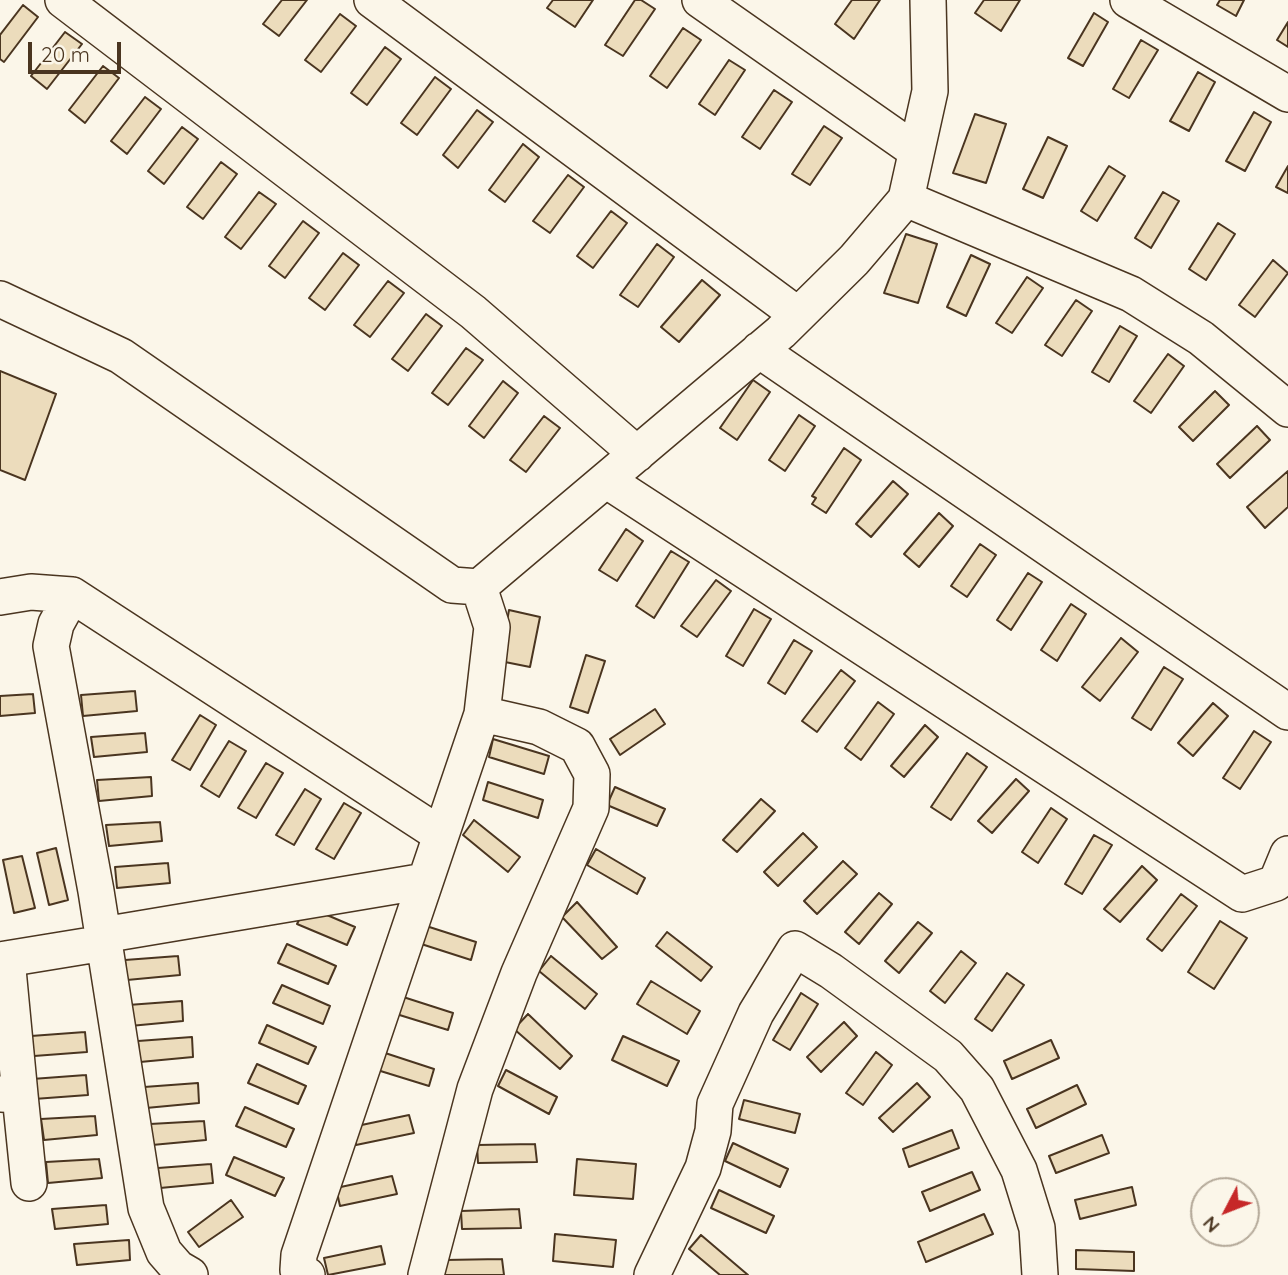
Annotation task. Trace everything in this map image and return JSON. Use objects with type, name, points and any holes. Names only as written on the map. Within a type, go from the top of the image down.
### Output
[{"type":"lane","points":[[64,0],[473,312],[637,454]]},
{"type":"lane","points":[[372,0],[798,315]]},
{"type":"lane","points":[[700,0],[916,151]]},
{"type":"lane","points":[[0,299],[121,356],[452,584],[479,587],[798,315],[855,260],[906,199],[930,91],[928,0]]},
{"type":"lane","points":[[1128,0],[1288,94]]},
{"type":"lane","points":[[906,199],[1130,294],[1201,338],[1288,409]]},
{"type":"lane","points":[[759,350],[1288,712]]},
{"type":"lane","points":[[606,480],[1242,894],[1276,883],[1288,854]]},
{"type":"lane","points":[[296,1273],[299,1255],[482,714],[492,627],[479,587]]},
{"type":"lane","points":[[0,597],[31,592],[72,595],[441,835]]},
{"type":"lane","points":[[72,595],[57,624],[51,646],[103,939],[146,1208],[164,1252],[178,1268],[190,1275]]},
{"type":"lane","points":[[426,1275],[475,1089],[519,973],[591,808],[592,774],[577,746],[539,727],[482,714]]},
{"type":"lane","points":[[29,1183],[10,1094],[3,960],[103,939],[425,881]]},
{"type":"lane","points":[[652,1275],[703,1168],[712,1132],[715,1104],[756,1013],[795,949],[831,971],[948,1056],[977,1089],[1019,1170],[1037,1228],[1040,1275]]},
{"type":"building","points":[[282,0],[307,0],[279,36],[263,24]]},
{"type":"building","points":[[553,0],[593,0],[575,27],[547,8]]},
{"type":"building","points":[[635,0],[641,0],[655,9],[623,56],[605,45]]},
{"type":"building","points":[[852,0],[880,0],[854,39],[835,24]]},
{"type":"building","points":[[984,0],[1020,0],[1001,31],[975,13]]},
{"type":"building","points":[[1220,0],[1244,0],[1236,16],[1217,5]]},
{"type":"building","points":[[23,5],[38,17],[4,62],[0,59],[0,35]]},
{"type":"building","points":[[1094,13],[1108,22],[1083,66],[1068,58]]},
{"type":"building","points":[[340,14],[356,26],[321,72],[305,60]]},
{"type":"building","points":[[1288,22],[1288,47],[1277,40]]},
{"type":"building","points":[[683,28],[701,40],[667,88],[650,76]]},
{"type":"building","points":[[65,32],[82,44],[47,89],[31,76]]},
{"type":"building","points":[[1141,40],[1158,50],[1129,98],[1113,89]]},
{"type":"building","points":[[385,47],[401,59],[367,105],[351,93]]},
{"type":"building","points":[[729,60],[745,70],[715,115],[699,104]]},
{"type":"building","points":[[103,66],[119,78],[85,123],[69,110]]},
{"type":"building","points":[[1198,72],[1215,82],[1189,131],[1170,121]]},
{"type":"building","points":[[435,77],[451,89],[417,135],[401,123]]},
{"type":"building","points":[[774,90],[792,102],[760,149],[742,137]]},
{"type":"building","points":[[145,97],[161,109],[127,154],[111,141]]},
{"type":"building","points":[[477,110],[493,122],[458,168],[443,155]]},
{"type":"building","points":[[1254,112],[1271,122],[1245,171],[1226,161]]},
{"type":"building","points":[[975,114],[1006,124],[986,183],[953,173]]},
{"type":"building","points":[[824,126],[842,138],[810,185],[792,174]]},
{"type":"building","points":[[182,127],[198,139],[164,184],[148,171]]},
{"type":"building","points":[[1048,137],[1067,146],[1043,198],[1023,189]]},
{"type":"building","points":[[523,144],[539,157],[505,202],[489,190]]},
{"type":"building","points":[[221,162],[237,174],[203,219],[187,207]]},
{"type":"building","points":[[1109,166],[1125,176],[1097,221],[1081,211]]},
{"type":"building","points":[[1288,166],[1288,193],[1276,187]]},
{"type":"building","points":[[568,175],[584,187],[550,233],[533,221]]},
{"type":"building","points":[[259,192],[276,204],[241,249],[225,237]]},
{"type":"building","points":[[1163,192],[1179,201],[1151,248],[1135,238]]},
{"type":"building","points":[[611,211],[627,223],[593,268],[577,256]]},
{"type":"building","points":[[303,221],[319,233],[285,278],[269,266]]},
{"type":"building","points":[[1218,223],[1235,234],[1206,280],[1189,269]]},
{"type":"building","points":[[906,234],[937,244],[918,303],[884,293]]},
{"type":"building","points":[[657,244],[674,257],[638,307],[620,295]]},
{"type":"building","points":[[343,253],[359,265],[325,310],[309,298]]},
{"type":"building","points":[[971,255],[990,264],[966,316],[947,307]]},
{"type":"building","points":[[1273,260],[1288,273],[1255,317],[1239,305]]},
{"type":"building","points":[[1027,277],[1043,288],[1012,333],[996,323]]},
{"type":"building","points":[[702,280],[720,295],[679,342],[661,327]]},
{"type":"building","points":[[388,281],[404,293],[370,337],[354,325]]},
{"type":"building","points":[[1076,300],[1092,311],[1062,356],[1045,345]]},
{"type":"building","points":[[426,314],[442,326],[408,371],[392,359]]},
{"type":"building","points":[[1120,326],[1137,336],[1109,382],[1092,372]]},
{"type":"building","points":[[466,348],[483,360],[448,405],[432,393]]},
{"type":"building","points":[[1168,354],[1184,366],[1151,413],[1134,401]]},
{"type":"building","points":[[0,371],[56,394],[25,480],[0,470]]},
{"type":"building","points":[[753,380],[770,392],[737,440],[720,428]]},
{"type":"building","points":[[503,381],[518,393],[484,438],[469,426]]},
{"type":"building","points":[[1215,391],[1229,405],[1193,441],[1179,427]]},
{"type":"building","points":[[799,415],[815,426],[785,471],[769,460]]},
{"type":"building","points":[[544,416],[560,428],[526,472],[510,460]]},
{"type":"building","points":[[1257,426],[1270,440],[1230,478],[1217,464]]},
{"type":"building","points":[[844,448],[861,460],[826,513],[812,504],[816,498],[812,496]]},
{"type":"building","points":[[1288,471],[1288,507],[1265,528],[1247,507]]},
{"type":"building","points":[[893,481],[908,494],[871,537],[856,524]]},
{"type":"building","points":[[939,513],[953,526],[919,567],[904,554]]},
{"type":"building","points":[[626,529],[643,541],[617,581],[599,570]]},
{"type":"building","points":[[980,544],[996,555],[967,597],[951,586]]},
{"type":"building","points":[[671,551],[689,562],[654,618],[636,606]]},
{"type":"building","points":[[1028,573],[1042,582],[1011,630],[997,620]]},
{"type":"building","points":[[716,580],[731,591],[697,637],[681,626]]},
{"type":"building","points":[[1071,604],[1086,614],[1057,661],[1041,650]]},
{"type":"building","points":[[754,609],[771,619],[743,666],[726,656]]},
{"type":"building","points":[[509,610],[540,617],[530,667],[500,661]]},
{"type":"building","points":[[1121,638],[1138,652],[1100,701],[1082,687]]},
{"type":"building","points":[[794,640],[812,651],[785,694],[768,683]]},
{"type":"building","points":[[586,655],[605,661],[588,713],[570,707]]},
{"type":"building","points":[[1164,667],[1183,679],[1151,730],[1132,718]]},
{"type":"building","points":[[841,670],[855,681],[817,732],[802,721]]},
{"type":"building","points":[[135,691],[137,711],[83,716],[81,695]]},
{"type":"building","points":[[33,694],[35,713],[0,716],[0,696]]},
{"type":"building","points":[[878,702],[894,714],[861,760],[845,748]]},
{"type":"building","points":[[1213,703],[1228,716],[1193,756],[1178,743]]},
{"type":"building","points":[[655,709],[665,724],[620,755],[610,739]]},
{"type":"building","points":[[200,715],[216,725],[190,770],[172,760]]},
{"type":"building","points":[[925,725],[938,737],[904,777],[891,766]]},
{"type":"building","points":[[1254,731],[1271,742],[1240,789],[1223,778]]},
{"type":"building","points":[[145,733],[147,752],[94,757],[91,737]]},
{"type":"building","points":[[493,739],[549,756],[544,774],[489,757]]},
{"type":"building","points":[[229,741],[246,751],[219,797],[201,786]]},
{"type":"building","points":[[967,753],[987,767],[951,820],[931,807]]},
{"type":"building","points":[[266,763],[283,773],[256,818],[238,808]]},
{"type":"building","points":[[151,777],[152,796],[99,801],[97,780]]},
{"type":"building","points":[[1016,779],[1029,791],[992,833],[978,821]]},
{"type":"building","points":[[488,782],[543,800],[538,818],[483,800]]},
{"type":"building","points":[[615,787],[665,809],[657,826],[607,805]]},
{"type":"building","points":[[305,789],[321,799],[294,845],[276,835]]},
{"type":"building","points":[[761,799],[775,811],[737,852],[723,840]]},
{"type":"building","points":[[344,803],[361,813],[334,859],[316,849]]},
{"type":"building","points":[[1051,808],[1067,819],[1038,863],[1022,852]]},
{"type":"building","points":[[474,820],[520,857],[508,872],[463,835]]},
{"type":"building","points":[[160,822],[162,841],[109,846],[106,825]]},
{"type":"building","points":[[803,833],[817,847],[778,886],[764,872]]},
{"type":"building","points":[[1094,835],[1112,845],[1082,894],[1065,884]]},
{"type":"building","points":[[56,848],[68,900],[49,905],[37,853]]},
{"type":"building","points":[[596,849],[645,878],[637,894],[587,865]]},
{"type":"building","points":[[22,856],[35,908],[14,913],[3,860]]},
{"type":"building","points":[[843,861],[857,874],[817,914],[804,901]]},
{"type":"building","points":[[168,863],[170,883],[117,888],[115,867]]},
{"type":"building","points":[[1142,866],[1157,880],[1120,922],[1104,909]]},
{"type":"building","points":[[879,893],[892,904],[859,944],[845,932]]},
{"type":"building","points":[[1181,894],[1197,906],[1162,951],[1147,939]]},
{"type":"building","points":[[577,902],[617,947],[602,959],[562,917]]},
{"type":"building","points":[[306,906],[355,927],[347,945],[297,924]]},
{"type":"building","points":[[1220,921],[1247,938],[1214,989],[1188,972]]},
{"type":"building","points":[[918,922],[932,933],[899,973],[885,961]]},
{"type":"building","points":[[420,924],[476,942],[471,960],[415,942]]},
{"type":"building","points":[[667,932],[712,967],[701,981],[656,946]]},
{"type":"building","points":[[287,944],[336,966],[328,984],[278,963]]},
{"type":"building","points":[[961,951],[976,963],[945,1003],[930,991]]},
{"type":"building","points":[[178,956],[180,975],[127,980],[125,960]]},
{"type":"building","points":[[551,956],[597,994],[585,1009],[539,971]]},
{"type":"building","points":[[1007,973],[1024,985],[992,1031],[975,1019]]},
{"type":"building","points":[[651,981],[700,1011],[687,1034],[637,1004]]},
{"type":"building","points":[[282,985],[330,1006],[323,1024],[273,1003]]},
{"type":"building","points":[[801,993],[818,1004],[790,1050],[773,1040]]},
{"type":"building","points":[[397,995],[453,1013],[448,1030],[393,1013]]},
{"type":"building","points":[[182,1001],[183,1021],[130,1026],[128,1005]]},
{"type":"building","points":[[528,1014],[572,1056],[560,1069],[514,1029]]},
{"type":"building","points":[[844,1022],[857,1036],[821,1072],[807,1057]]},
{"type":"building","points":[[267,1025],[316,1047],[308,1064],[259,1043]]},
{"type":"building","points":[[85,1032],[87,1052],[34,1056],[31,1036]]},
{"type":"building","points":[[623,1036],[679,1061],[667,1086],[612,1060]]},
{"type":"building","points":[[192,1037],[193,1057],[140,1062],[138,1041]]},
{"type":"building","points":[[1051,1040],[1059,1058],[1012,1079],[1004,1061]]},
{"type":"building","points":[[379,1051],[434,1069],[429,1086],[374,1069]]},
{"type":"building","points":[[876,1052],[892,1065],[863,1105],[846,1093]]},
{"type":"building","points":[[257,1064],[306,1086],[298,1104],[248,1083]]},
{"type":"building","points":[[506,1070],[557,1097],[549,1114],[498,1086]]},
{"type":"building","points":[[86,1075],[88,1095],[34,1099],[32,1079]]},
{"type":"building","points":[[198,1083],[199,1103],[146,1108],[144,1087]]},
{"type":"building","points":[[917,1083],[930,1097],[893,1132],[879,1118]]},
{"type":"building","points":[[1077,1085],[1086,1104],[1036,1128],[1027,1109]]},
{"type":"building","points":[[744,1100],[800,1114],[795,1133],[739,1119]]},
{"type":"building","points":[[245,1107],[294,1129],[286,1147],[236,1126]]},
{"type":"building","points":[[409,1115],[414,1133],[356,1145],[352,1127]]},
{"type":"building","points":[[95,1116],[97,1135],[44,1140],[41,1119]]},
{"type":"building","points":[[204,1121],[206,1140],[152,1145],[150,1124]]},
{"type":"building","points":[[952,1130],[959,1148],[909,1167],[903,1149]]},
{"type":"building","points":[[1102,1135],[1109,1153],[1056,1173],[1049,1156]]},
{"type":"building","points":[[733,1143],[788,1169],[780,1187],[725,1161]]},
{"type":"building","points":[[535,1144],[537,1162],[478,1163],[477,1145]]},
{"type":"building","points":[[234,1157],[284,1178],[275,1196],[226,1175]]},
{"type":"building","points":[[99,1159],[102,1178],[48,1183],[46,1162]]},
{"type":"building","points":[[577,1159],[636,1164],[633,1199],[574,1195]]},
{"type":"building","points":[[211,1164],[213,1183],[160,1188],[158,1168]]},
{"type":"building","points":[[972,1172],[980,1190],[930,1211],[922,1192]]},
{"type":"building","points":[[392,1176],[397,1194],[340,1206],[336,1188]]},
{"type":"building","points":[[1132,1187],[1136,1205],[1080,1219],[1075,1200]]},
{"type":"building","points":[[719,1190],[774,1216],[766,1233],[711,1208]]},
{"type":"building","points":[[231,1200],[243,1217],[199,1247],[188,1232]]},
{"type":"building","points":[[106,1205],[108,1224],[55,1229],[52,1209]]},
{"type":"building","points":[[519,1209],[521,1228],[462,1229],[461,1211]]},
{"type":"building","points":[[984,1214],[993,1234],[926,1262],[918,1242]]},
{"type":"building","points":[[555,1234],[616,1240],[613,1267],[553,1261]]},
{"type":"building","points":[[701,1235],[748,1275],[720,1275],[689,1249]]},
{"type":"building","points":[[129,1240],[130,1260],[77,1265],[74,1244]]},
{"type":"building","points":[[381,1246],[385,1264],[328,1275],[324,1258]]},
{"type":"building","points":[[1076,1250],[1134,1252],[1134,1271],[1076,1269]]},
{"type":"building","points":[[502,1259],[504,1275],[445,1275],[444,1260]]}]
